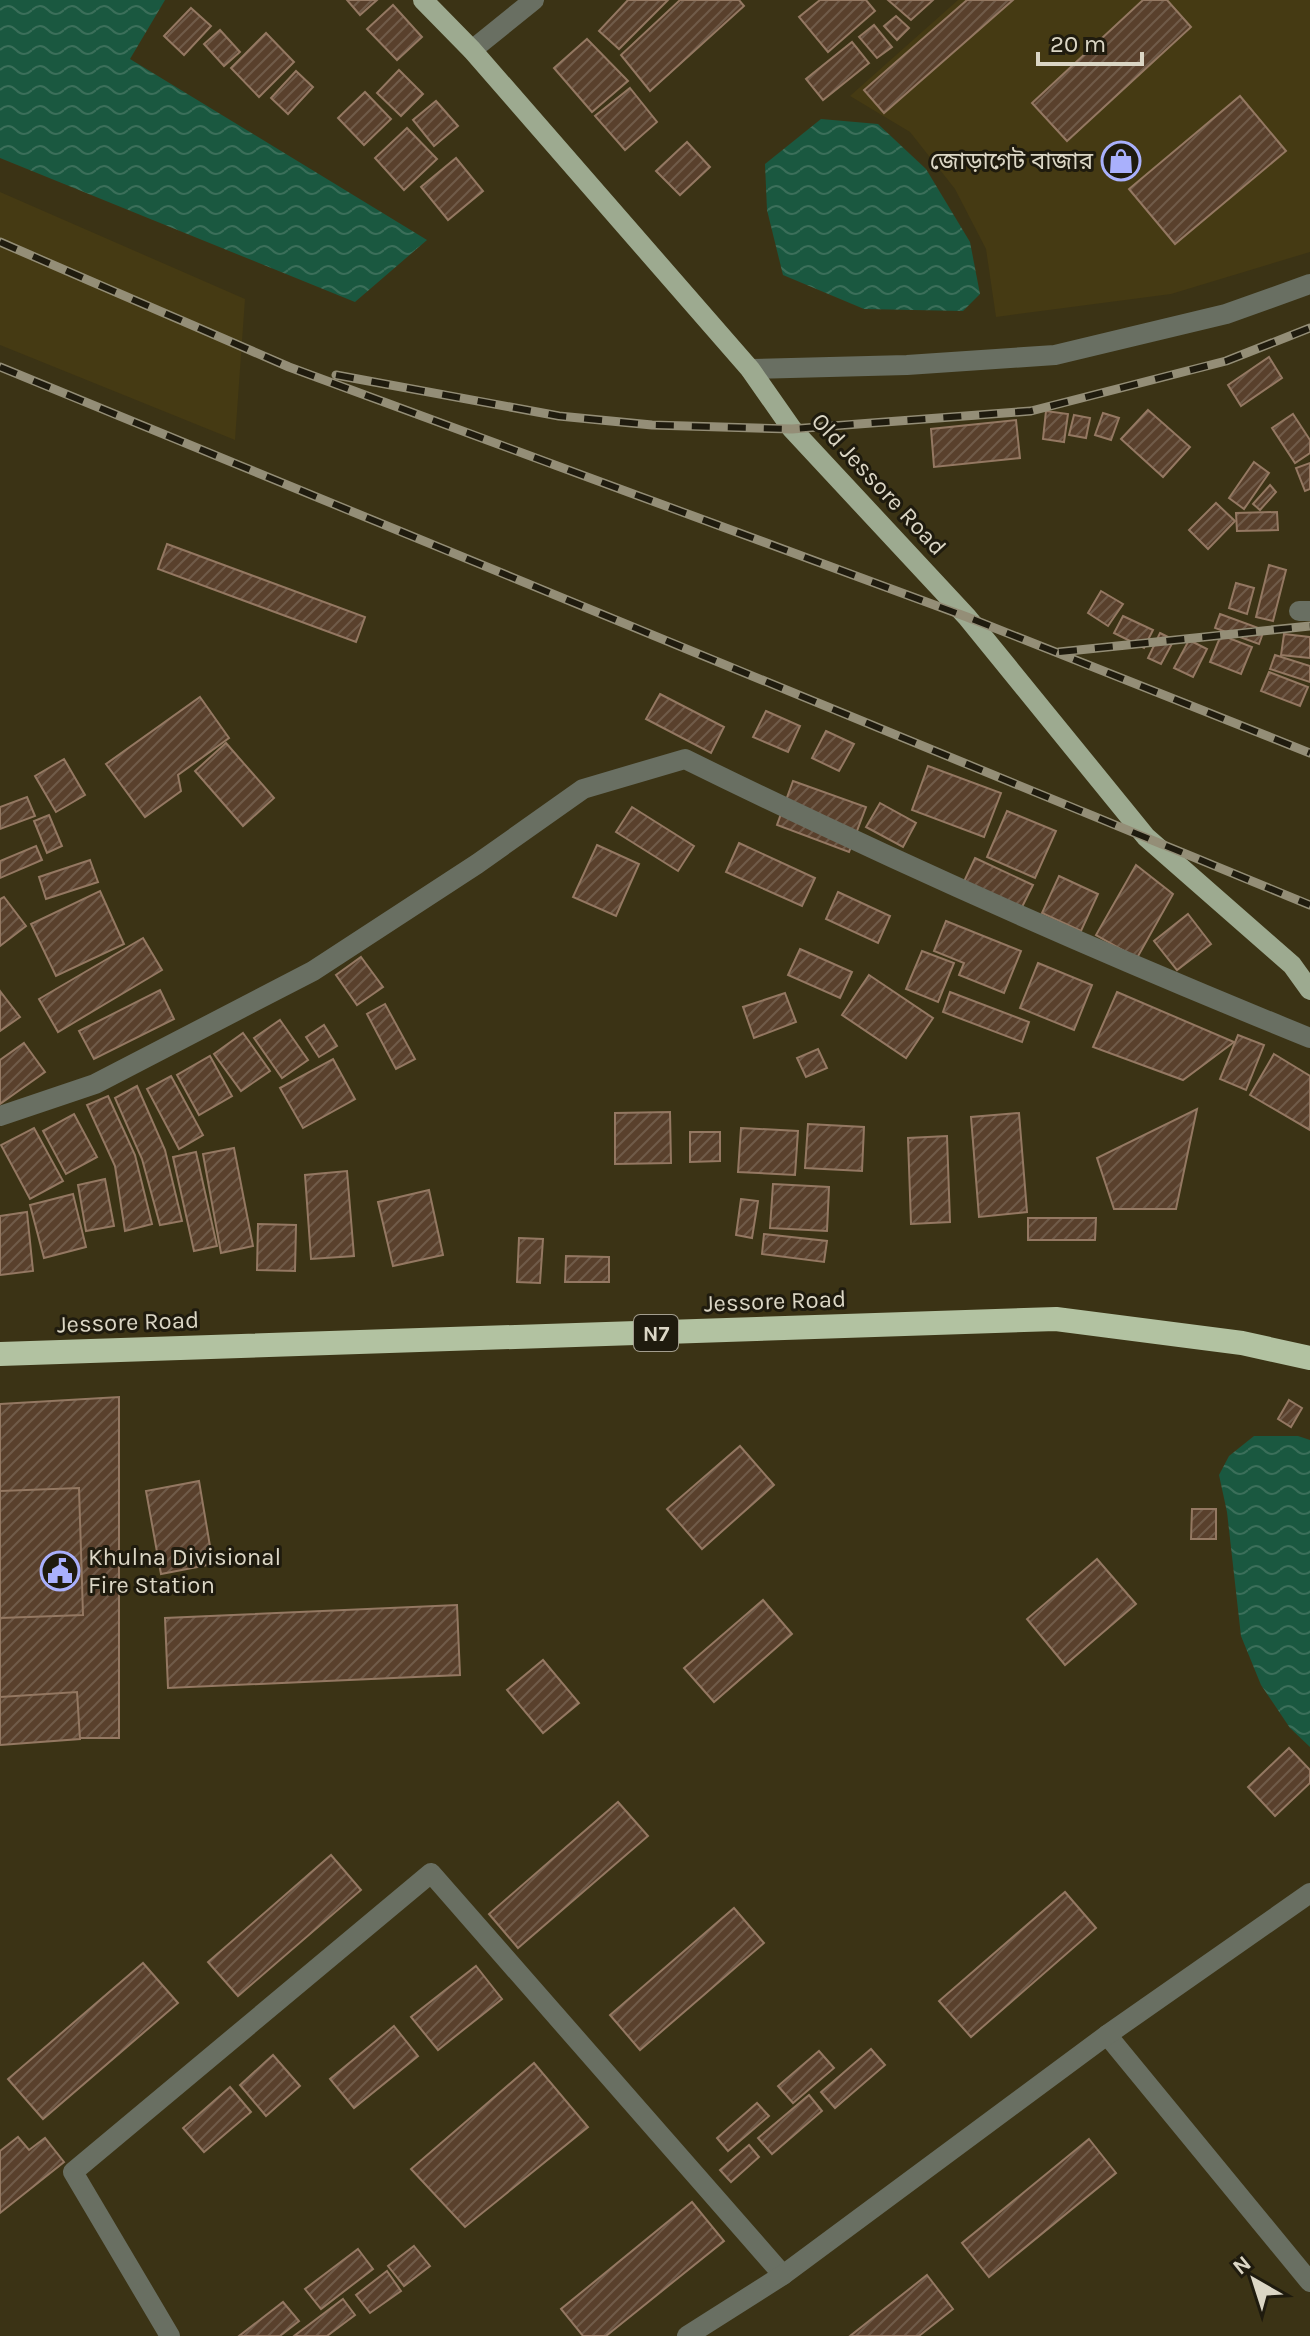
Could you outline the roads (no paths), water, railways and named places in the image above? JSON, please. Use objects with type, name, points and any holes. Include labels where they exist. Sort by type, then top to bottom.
[{"type":"highway","name":"Jessore Road","points":[[0,1354],[1056,1319],[1242,1343],[1310,1358]]},
{"type":"main road","name":"Old Jessore Road","points":[[423,0],[472,50],[750,369],[792,429],[967,617],[1146,837],[1292,965],[1310,990]]},
{"type":"street","points":[[472,50],[534,0]]},
{"type":"street","points":[[750,369],[907,365],[1055,355],[1226,314],[1310,284]]},
{"type":"street","points":[[0,1116],[95,1084],[313,971],[477,864],[583,789],[685,759],[864,847],[1159,977],[1310,1038]]},
{"type":"street","points":[[170,2336],[73,2172],[431,1873],[783,2275]]},
{"type":"street","points":[[687,2336],[783,2275],[1107,2035],[1310,1893]]},
{"type":"street","points":[[1107,2035],[1310,2282]]},
{"type":"water","points":[[0,0],[165,0],[130,59],[427,240],[355,302],[0,158]]},
{"type":"water","points":[[821,119],[878,124],[926,169],[970,242],[980,294],[963,311],[864,309],[783,275],[767,210],[765,164]]},
{"type":"water","points":[[1254,1436],[1298,1436],[1310,1440],[1310,1747],[1290,1728],[1261,1685],[1241,1636],[1227,1512],[1219,1475],[1229,1456]]},
{"type":"railway","points":[[0,242],[289,367],[967,617],[1310,753]]},
{"type":"railway","points":[[336,375],[559,416],[652,425],[792,429],[1031,411],[1226,361],[1310,328]]},
{"type":"railway","points":[[0,367],[1310,905]]},
{"type":"railway","points":[[1059,652],[1310,626]]},
{"type":"place","name":"জোড়াগেট বাজার","points":[[1121,161]]},
{"type":"place","name":"Khulna Divisional Fire Station","points":[[60,1571]]}]
